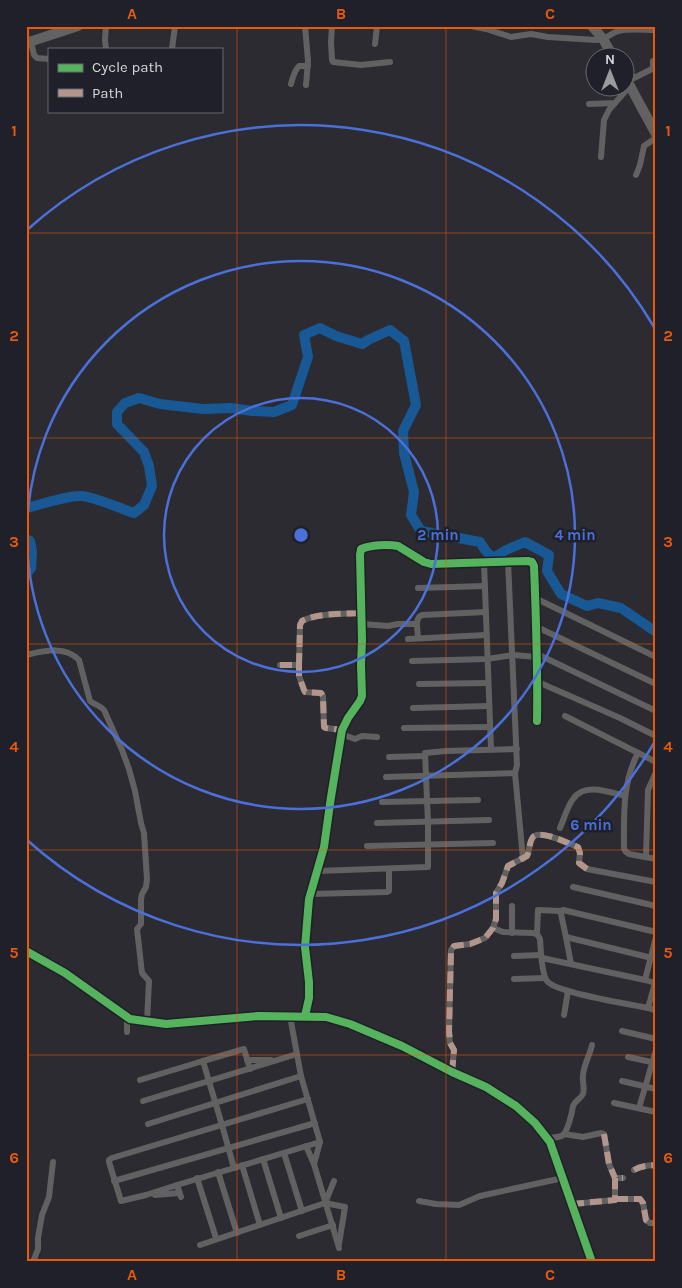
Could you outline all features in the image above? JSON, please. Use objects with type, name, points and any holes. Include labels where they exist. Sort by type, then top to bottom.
[{"type":"main road","points":[[28,42],[60,29],[78,26]]},
{"type":"main road","points":[[592,26],[608,48]]},
{"type":"main road","points":[[634,94],[656,136]]},
{"type":"street","points":[[106,26],[106,48]]},
{"type":"street","points":[[172,48],[175,26]]},
{"type":"street","points":[[305,26],[308,66],[306,85]]},
{"type":"street","points":[[332,26],[331,51],[333,62],[361,65],[390,62]]},
{"type":"street","points":[[375,44],[378,26]]},
{"type":"street","points":[[471,26],[511,37],[531,34],[596,40],[603,39],[618,31],[656,30]]},
{"type":"street","points":[[28,42],[36,58],[48,59]]},
{"type":"street","points":[[634,78],[652,69],[653,61]]},
{"type":"street","points":[[291,84],[296,68],[308,66]]},
{"type":"street","points":[[601,157],[604,120],[608,110],[618,98]]},
{"type":"street","points":[[589,104],[615,103]]},
{"type":"street","points":[[636,175],[644,146],[656,136]]},
{"type":"street","points":[[305,1016],[309,998],[305,947],[309,899],[324,847],[342,732],[348,718],[362,696],[360,665],[362,624],[360,551],[363,548],[393,545],[431,564],[530,561],[533,564],[537,627],[537,721]]},
{"type":"street","points":[[484,562],[491,749]]},
{"type":"street","points":[[508,562],[518,765],[515,772],[523,859]]},
{"type":"street","points":[[418,588],[485,586]]},
{"type":"street","points":[[535,598],[656,657]]},
{"type":"street","points":[[418,638],[417,618],[422,614],[486,612]]},
{"type":"street","points":[[361,613],[336,614],[302,621],[300,625],[299,676],[305,692],[321,693],[323,696],[324,727],[342,732],[355,739],[362,736],[377,737]]},
{"type":"street","points":[[362,624],[388,626],[418,624]]},
{"type":"street","points":[[537,627],[656,684]]},
{"type":"street","points":[[408,638],[486,635]]},
{"type":"street","points":[[26,655],[45,650],[57,650],[68,652],[79,660],[88,697],[90,701],[101,706],[104,710],[129,769],[135,790],[140,823],[144,833],[146,853],[147,879],[141,898],[141,921],[137,929],[142,972],[149,981],[147,1022]]},
{"type":"street","points":[[412,661],[537,655],[656,711]]},
{"type":"street","points":[[280,665],[298,665]]},
{"type":"street","points":[[538,682],[608,712],[656,736]]},
{"type":"street","points":[[419,684],[488,683]]},
{"type":"street","points":[[413,708],[489,706]]},
{"type":"street","points":[[565,716],[656,762]]},
{"type":"street","points":[[404,728],[490,727]]},
{"type":"street","points":[[317,871],[428,867],[425,753],[517,749]]},
{"type":"street","points":[[638,753],[628,776],[625,796],[624,849],[629,854],[656,859]]},
{"type":"street","points":[[389,757],[425,756]]},
{"type":"street","points":[[386,777],[515,772]]},
{"type":"street","points":[[646,858],[648,790],[656,772]]},
{"type":"street","points":[[560,828],[572,800],[579,793],[593,789],[625,796]]},
{"type":"street","points":[[382,802],[478,800]]},
{"type":"street","points":[[377,823],[489,820]]},
{"type":"street","points":[[452,1072],[454,1050],[450,1044],[449,1031],[451,950],[454,946],[470,944],[485,938],[493,928],[496,919],[496,897],[508,866],[527,856],[533,837],[536,835],[547,835],[578,847],[580,853],[579,863],[587,869],[656,882]]},
{"type":"street","points":[[367,846],[493,844]]},
{"type":"street","points":[[310,894],[387,892],[389,891],[389,869]]},
{"type":"street","points":[[573,887],[656,906]]},
{"type":"street","points":[[512,906],[512,933]]},
{"type":"street","points":[[656,932],[566,910],[538,910],[537,934],[540,939],[546,981],[568,991],[656,1010]]},
{"type":"street","points":[[561,911],[571,964]]},
{"type":"street","points":[[493,928],[504,932],[537,934]]},
{"type":"street","points":[[566,936],[654,958]]},
{"type":"street","points":[[645,980],[654,958],[656,938]]},
{"type":"street","points":[[26,951],[65,974],[127,1017],[136,1020],[166,1024],[258,1016],[326,1017],[350,1024],[402,1046],[486,1087],[516,1106],[548,1138],[592,1262]]},
{"type":"street","points":[[514,956],[541,956],[655,983],[648,1008]]},
{"type":"street","points":[[514,979],[546,978]]},
{"type":"street","points":[[564,1015],[568,991]]},
{"type":"street","points":[[290,1016],[301,1076],[320,1142],[314,1164]]},
{"type":"street","points":[[127,1017],[127,1032]]},
{"type":"street","points":[[622,1031],[656,1040]]},
{"type":"street","points":[[564,1134],[574,1104],[583,1095],[583,1072],[592,1045]]},
{"type":"street","points":[[140,1080],[244,1049],[250,1069]]},
{"type":"street","points":[[639,1108],[654,1063],[656,1050]]},
{"type":"street","points":[[143,1101],[297,1054]]},
{"type":"street","points":[[628,1057],[654,1063]]},
{"type":"street","points":[[247,1060],[279,1059]]},
{"type":"street","points":[[203,1061],[234,1168]]},
{"type":"street","points":[[148,1124],[301,1076]]},
{"type":"street","points":[[622,1081],[656,1089]]},
{"type":"street","points":[[308,1100],[112,1158],[109,1162],[114,1181],[121,1202],[320,1142]]},
{"type":"street","points":[[614,1103],[656,1112]]},
{"type":"street","points":[[114,1181],[315,1123]]},
{"type":"street","points":[[548,1138],[564,1134],[583,1137],[604,1134],[609,1164],[615,1178],[616,1199]]},
{"type":"street","points":[[200,1245],[216,1238],[325,1203],[345,1207],[339,1248],[333,1225],[325,1203],[314,1164],[306,1146]]},
{"type":"street","points":[[284,1153],[302,1211]]},
{"type":"street","points":[[263,1158],[281,1218]]},
{"type":"street","points":[[33,1262],[38,1249],[42,1215],[49,1197],[53,1162]]},
{"type":"street","points":[[242,1165],[260,1225]]},
{"type":"street","points":[[634,1170],[652,1165],[656,1166]]},
{"type":"street","points":[[218,1172],[237,1232]]},
{"type":"street","points":[[197,1178],[216,1238]]},
{"type":"street","points":[[419,1202],[459,1204],[480,1196],[563,1178]]},
{"type":"street","points":[[615,1178],[623,1178]]},
{"type":"street","points":[[325,1203],[334,1181]]},
{"type":"street","points":[[146,1195],[180,1195],[177,1185]]},
{"type":"street","points":[[572,1204],[613,1201],[616,1199],[640,1199],[643,1203],[645,1220],[656,1223]]},
{"type":"street","points":[[299,1236],[333,1225]]},
{"type":"waterway","points":[[26,508],[81,496],[100,500],[134,513],[144,505],[152,486],[149,466],[144,452],[117,424],[117,412],[125,403],[139,398],[160,404],[203,409],[231,408],[274,412],[292,405],[308,357],[304,335],[320,328],[336,336],[362,344],[390,330],[404,341],[416,405],[403,431],[404,453],[414,492],[411,515],[421,531],[480,542],[493,558],[525,542],[549,555],[547,571],[561,594],[587,606],[598,603],[621,608],[656,632]]},
{"type":"waterway","points":[[26,539],[30,541],[32,551],[31,568],[26,574]]},
{"type":"marked path","points":[[299,665],[300,625],[302,621],[323,615],[361,613]]},
{"type":"marked path","points":[[280,665],[299,665],[299,676],[305,692],[321,693],[323,696],[324,727],[342,730]]},
{"type":"marked path","points":[[452,1072],[454,1050],[450,1043],[449,1031],[451,950],[454,946],[470,944],[485,938],[493,928],[496,919],[496,893],[508,866],[527,856],[533,837],[537,835],[548,836],[578,847],[580,853],[579,863],[587,869]]},
{"type":"marked path","points":[[604,1134],[609,1164],[615,1178]]},
{"type":"marked path","points":[[634,1170],[645,1166],[656,1166]]},
{"type":"marked path","points":[[572,1204],[615,1200],[615,1178],[623,1178]]},
{"type":"marked path","points":[[616,1199],[640,1199],[643,1203],[646,1220],[650,1223],[656,1223]]},
{"type":"cycle path","points":[[305,1016],[309,998],[305,947],[309,899],[324,847],[342,730],[362,696],[361,549],[379,545],[398,546],[424,562],[431,564],[532,562],[534,566],[536,624],[537,721]]},
{"type":"cycle path","points":[[26,951],[65,973],[130,1019],[166,1024],[258,1016],[326,1017],[350,1024],[402,1046],[486,1087],[516,1106],[535,1123],[550,1142],[592,1262]]}]
